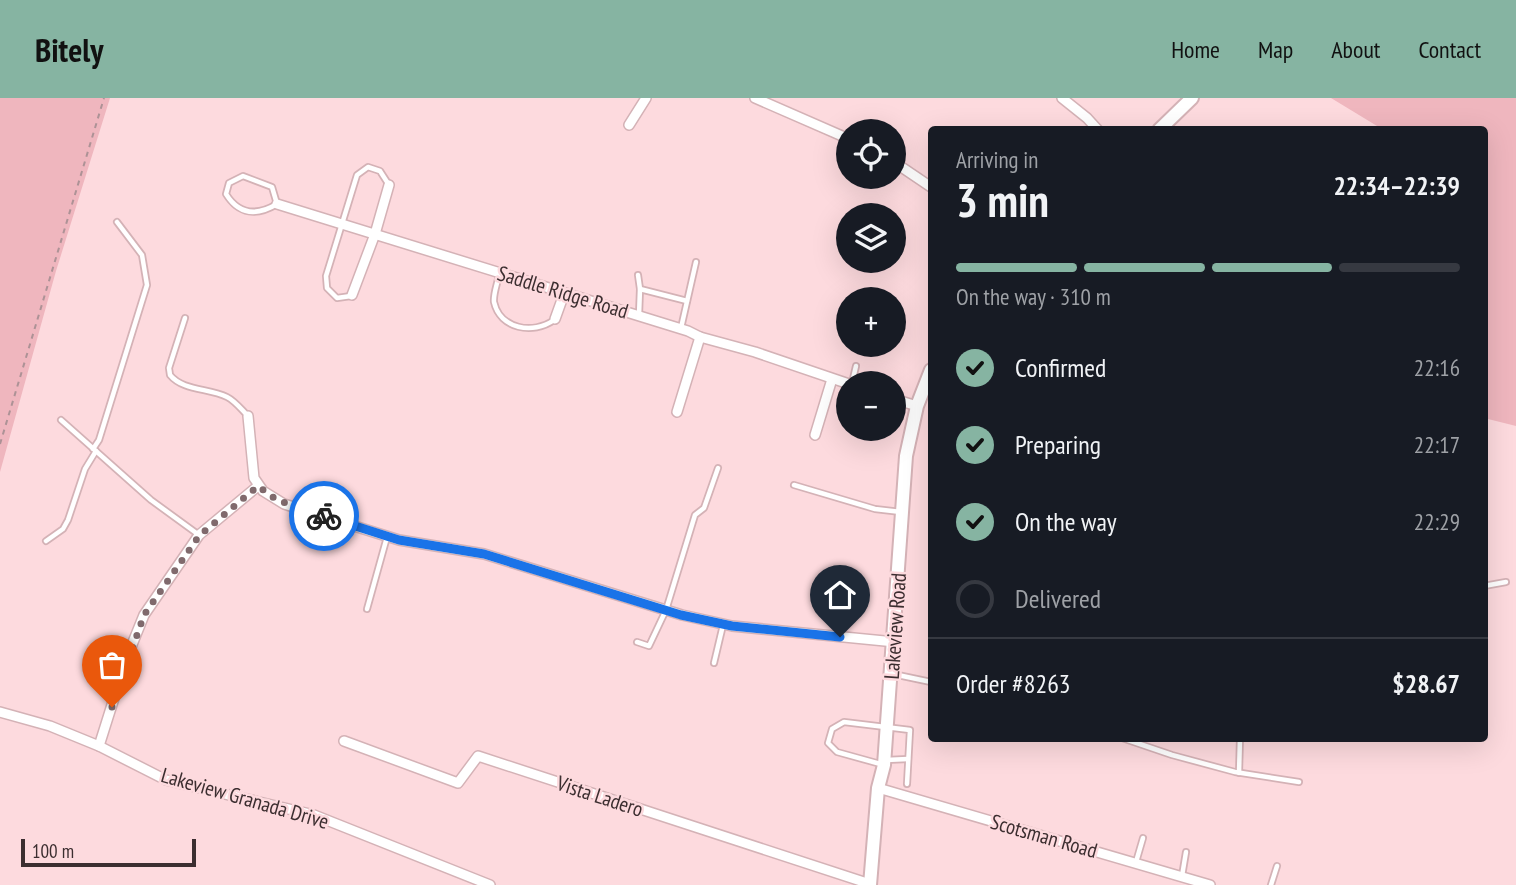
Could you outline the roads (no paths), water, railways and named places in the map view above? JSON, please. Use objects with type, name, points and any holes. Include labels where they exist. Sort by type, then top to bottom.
[{"type":"street","points":[[629,125],[646,98]]},
{"type":"street","points":[[755,98],[836,133]]},
{"type":"street","points":[[1062,98],[1094,126]]},
{"type":"street","points":[[1163,126],[1192,98]]},
{"type":"street","points":[[906,170],[928,185]]},
{"type":"street","points":[[352,295],[375,234],[389,185]]},
{"type":"street","name":"Saddle Ridge Road","points":[[277,204],[755,352],[836,380]]},
{"type":"street","points":[[555,318],[564,294]]},
{"type":"street","points":[[677,412],[700,337]]},
{"type":"street","name":"Lakeview Road","points":[[870,885],[878,788],[885,763],[906,456],[917,406],[928,378]]},
{"type":"street","points":[[815,435],[832,379]]},
{"type":"street","points":[[906,403],[917,406]]},
{"type":"street","points":[[248,416],[253,469],[258,486],[284,504],[387,536],[484,554],[666,610],[723,624],[895,642]]},
{"type":"street","points":[[99,746],[144,615],[199,536],[258,486]]},
{"type":"street","name":"Lakeview Granada Drive","points":[[0,712],[50,726],[99,746],[166,780],[314,815],[490,885]]},
{"type":"street","name":"Vista Ladero","points":[[344,741],[458,783],[478,756],[870,885]]},
{"type":"street","name":"Scotsman Road","points":[[878,788],[1210,885]]},
{"type":"lane","points":[[352,295],[337,298],[327,288],[326,276],[357,175],[368,167],[380,171],[389,185]]},
{"type":"lane","points":[[243,176],[272,187],[277,204],[263,212],[245,211],[232,204],[226,194],[229,183],[243,176]]},
{"type":"lane","points":[[46,541],[63,529],[68,520],[85,469],[99,440],[147,285],[142,255],[117,222]]},
{"type":"lane","points":[[681,329],[696,262]]},
{"type":"lane","points":[[499,273],[494,300],[500,314],[515,326],[532,330],[546,326],[555,318]]},
{"type":"lane","points":[[638,275],[639,316]]},
{"type":"lane","points":[[640,289],[687,301]]},
{"type":"lane","points":[[185,318],[169,368],[170,374],[181,384],[225,396],[234,401],[248,416]]},
{"type":"lane","points":[[855,371],[856,366]]},
{"type":"lane","points":[[61,420],[151,500],[199,536]]},
{"type":"lane","points":[[638,642],[649,646],[666,610],[695,515],[704,508],[718,468]]},
{"type":"lane","points":[[794,485],[860,505],[902,512]]},
{"type":"lane","points":[[367,609],[387,536]]},
{"type":"lane","points":[[1488,585],[1506,582]]},
{"type":"lane","points":[[714,663],[723,624]]},
{"type":"lane","points":[[892,673],[928,681]]},
{"type":"lane","points":[[907,784],[910,730],[844,722],[832,729],[828,743],[837,752],[885,763],[908,759]]},
{"type":"lane","points":[[1134,742],[1239,773],[1299,782]]},
{"type":"lane","points":[[1239,773],[1240,742]]},
{"type":"lane","points":[[1136,863],[1143,838]]},
{"type":"lane","points":[[1182,877],[1186,852]]},
{"type":"lane","points":[[1271,885],[1277,866]]}]
